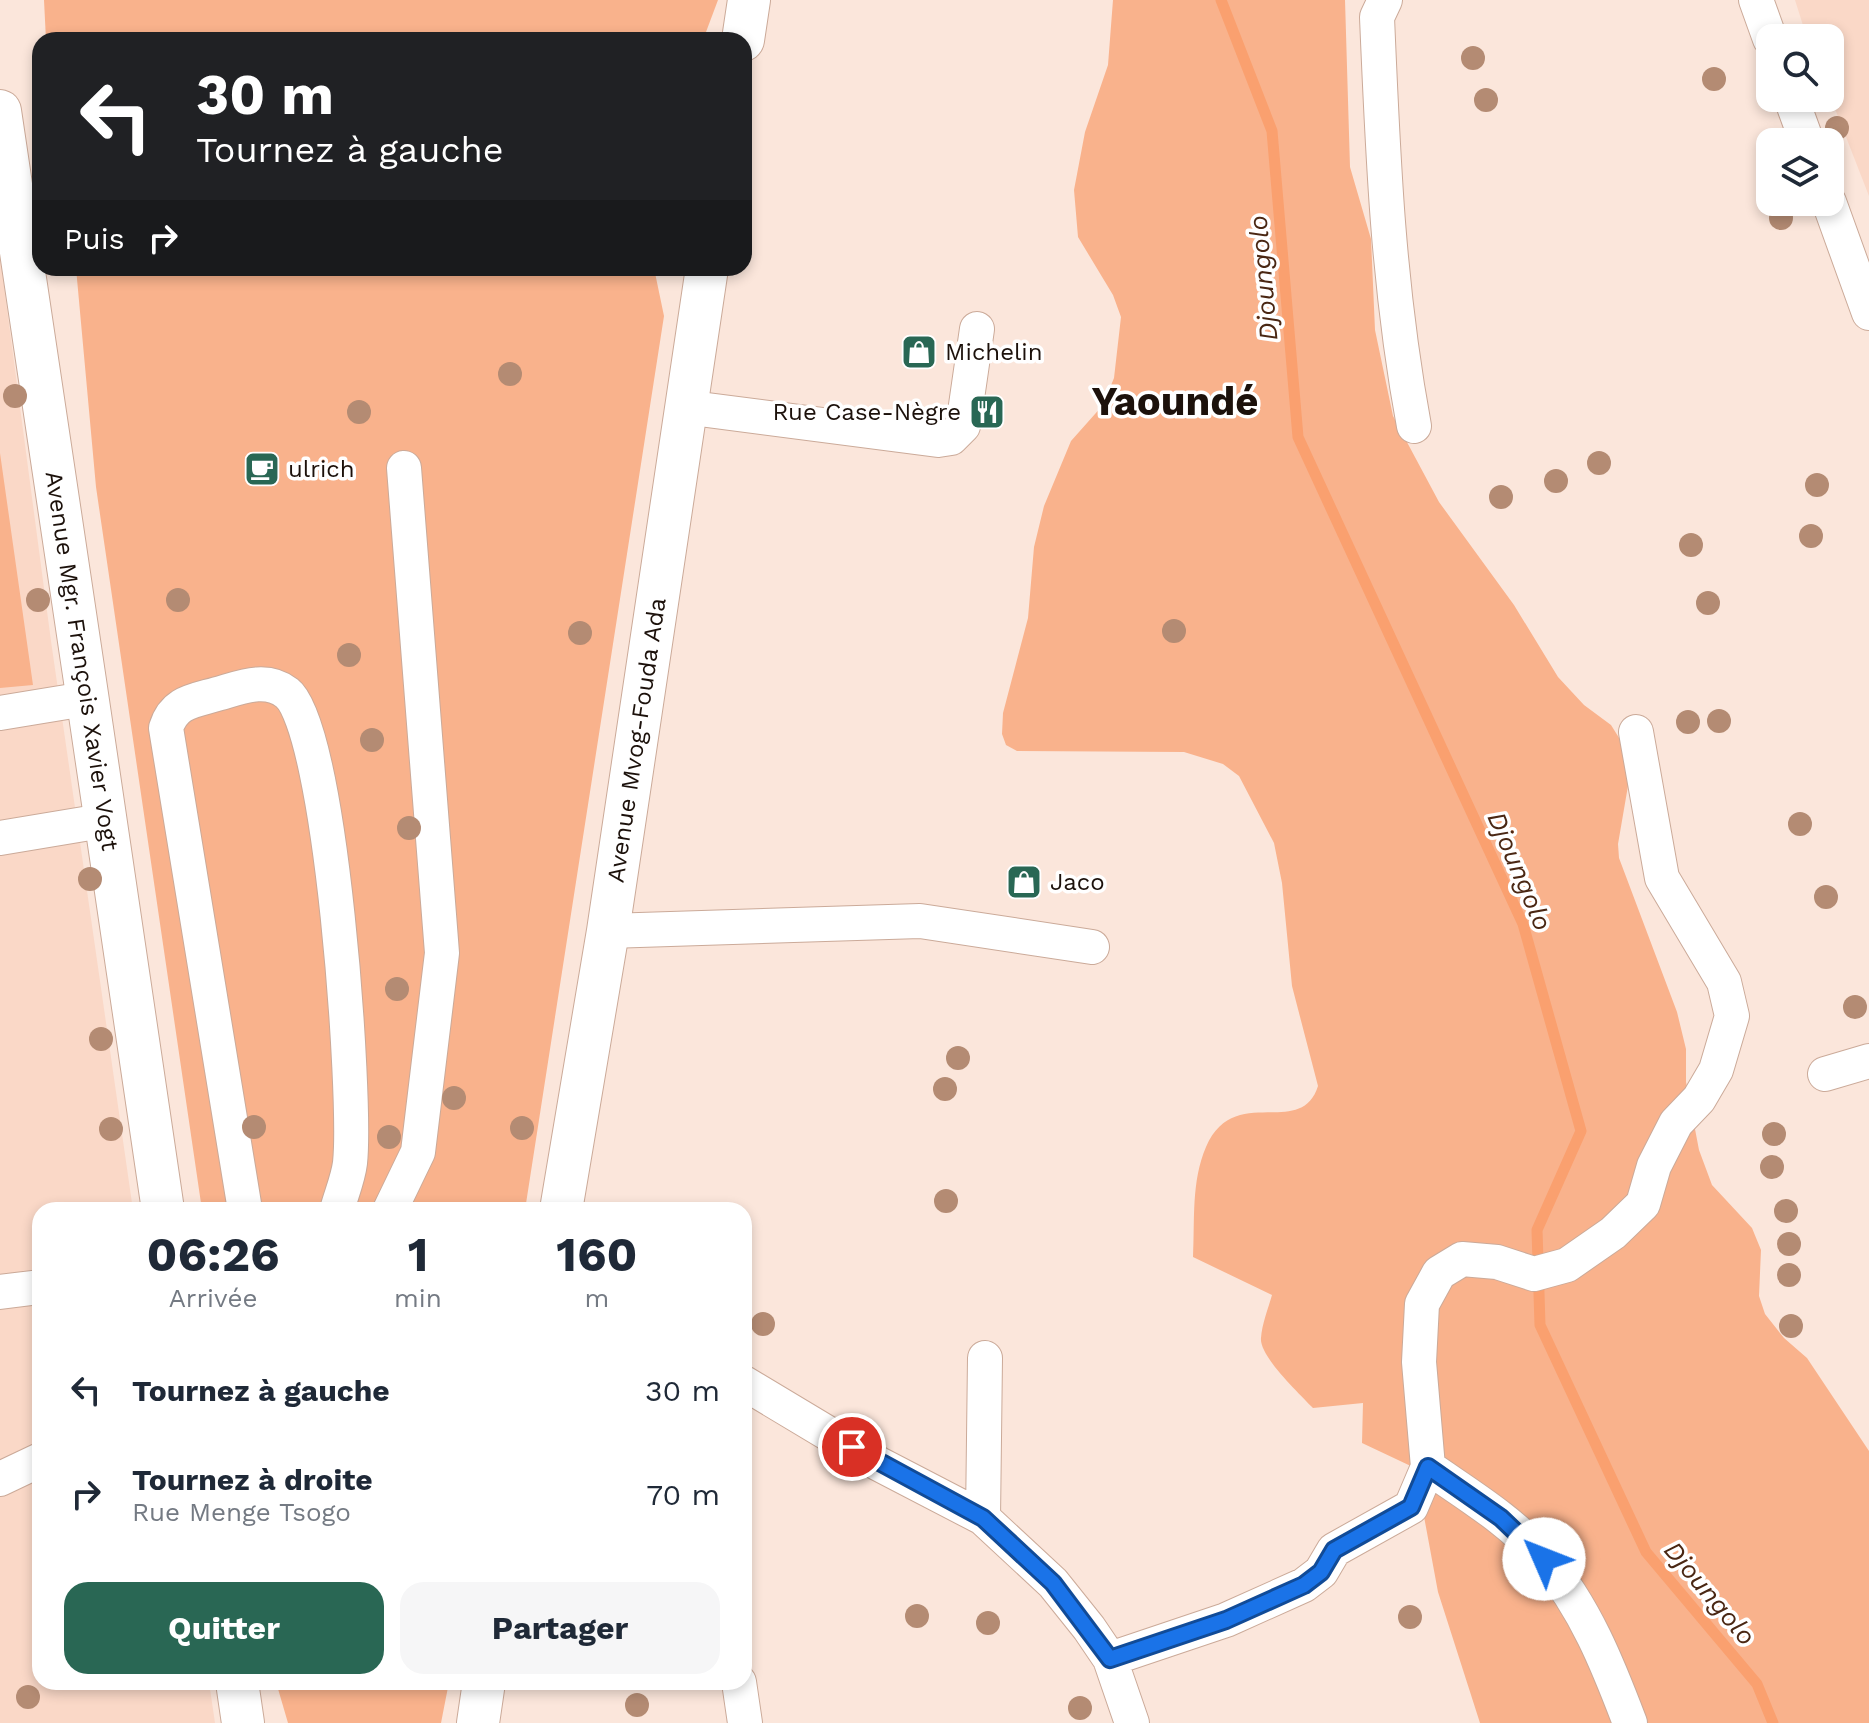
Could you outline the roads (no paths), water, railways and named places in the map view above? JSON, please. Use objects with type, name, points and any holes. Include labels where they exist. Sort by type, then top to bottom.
[{"type":"main road","points":[[744,32],[749,0]]},
{"type":"main road","name":"Avenue Mgr. François Xavier Vogt","points":[[0,111],[85,699],[108,820],[162,1202]]},
{"type":"main road","name":"Avenue Mvog-Fouda Ada","points":[[562,1202],[608,931],[706,276]]},
{"type":"main road","points":[[478,1723],[483,1690]]},
{"type":"street","points":[[1385,0],[1377,17],[1384,198],[1396,328],[1414,426]]},
{"type":"street","points":[[1756,0],[1765,24]]},
{"type":"street","points":[[1834,216],[1869,313]]},
{"type":"street","points":[[684,407],[938,440],[951,438],[963,426],[977,329]]},
{"type":"street","points":[[394,1202],[418,1152],[442,953],[404,468]]},
{"type":"street","points":[[244,1202],[166,728],[171,712],[183,703],[259,683],[286,692],[300,711],[330,839],[348,1029],[350,1164],[339,1202]]},
{"type":"street","points":[[0,713],[85,699]]},
{"type":"street","points":[[1110,1659],[1226,1620],[1304,1585],[1321,1572],[1334,1550],[1411,1507],[1428,1467],[1419,1362],[1422,1304],[1439,1273],[1462,1259],[1497,1262],[1534,1274],[1567,1265],[1613,1233],[1643,1204],[1654,1166],[1676,1123],[1699,1099],[1716,1070],[1732,1016],[1724,982],[1662,878],[1636,732]]},
{"type":"street","points":[[0,838],[108,820]]},
{"type":"street","points":[[608,931],[920,921],[1092,947]]},
{"type":"street","points":[[1825,1074],[1869,1061]]},
{"type":"street","points":[[0,1292],[32,1288]]},
{"type":"street","points":[[983,1518],[985,1358]]},
{"type":"street","points":[[752,1388],[879,1464],[983,1518],[1053,1583],[1110,1659],[1132,1723]]},
{"type":"street","points":[[0,1479],[32,1464]]},
{"type":"street","points":[[1428,1467],[1501,1518],[1544,1559],[1600,1643],[1630,1723]]},
{"type":"street","points":[[740,1690],[745,1723]]},
{"type":"waterway","name":"Djoungolo","points":[[1221,0],[1272,131],[1298,437],[1523,924],[1581,1131],[1537,1230],[1540,1325],[1646,1552],[1757,1684],[1773,1723]]},
{"type":"place","name":"Michelin","points":[[919,352]]},
{"type":"place","name":"Rue Case-Nègre","points":[[987,412]]},
{"type":"place","name":"ulrich","points":[[262,469]]},
{"type":"place","name":"Jaco","points":[[1024,882]]},
{"type":"district","name":"Yaoundé","points":[[1175,401]]}]
